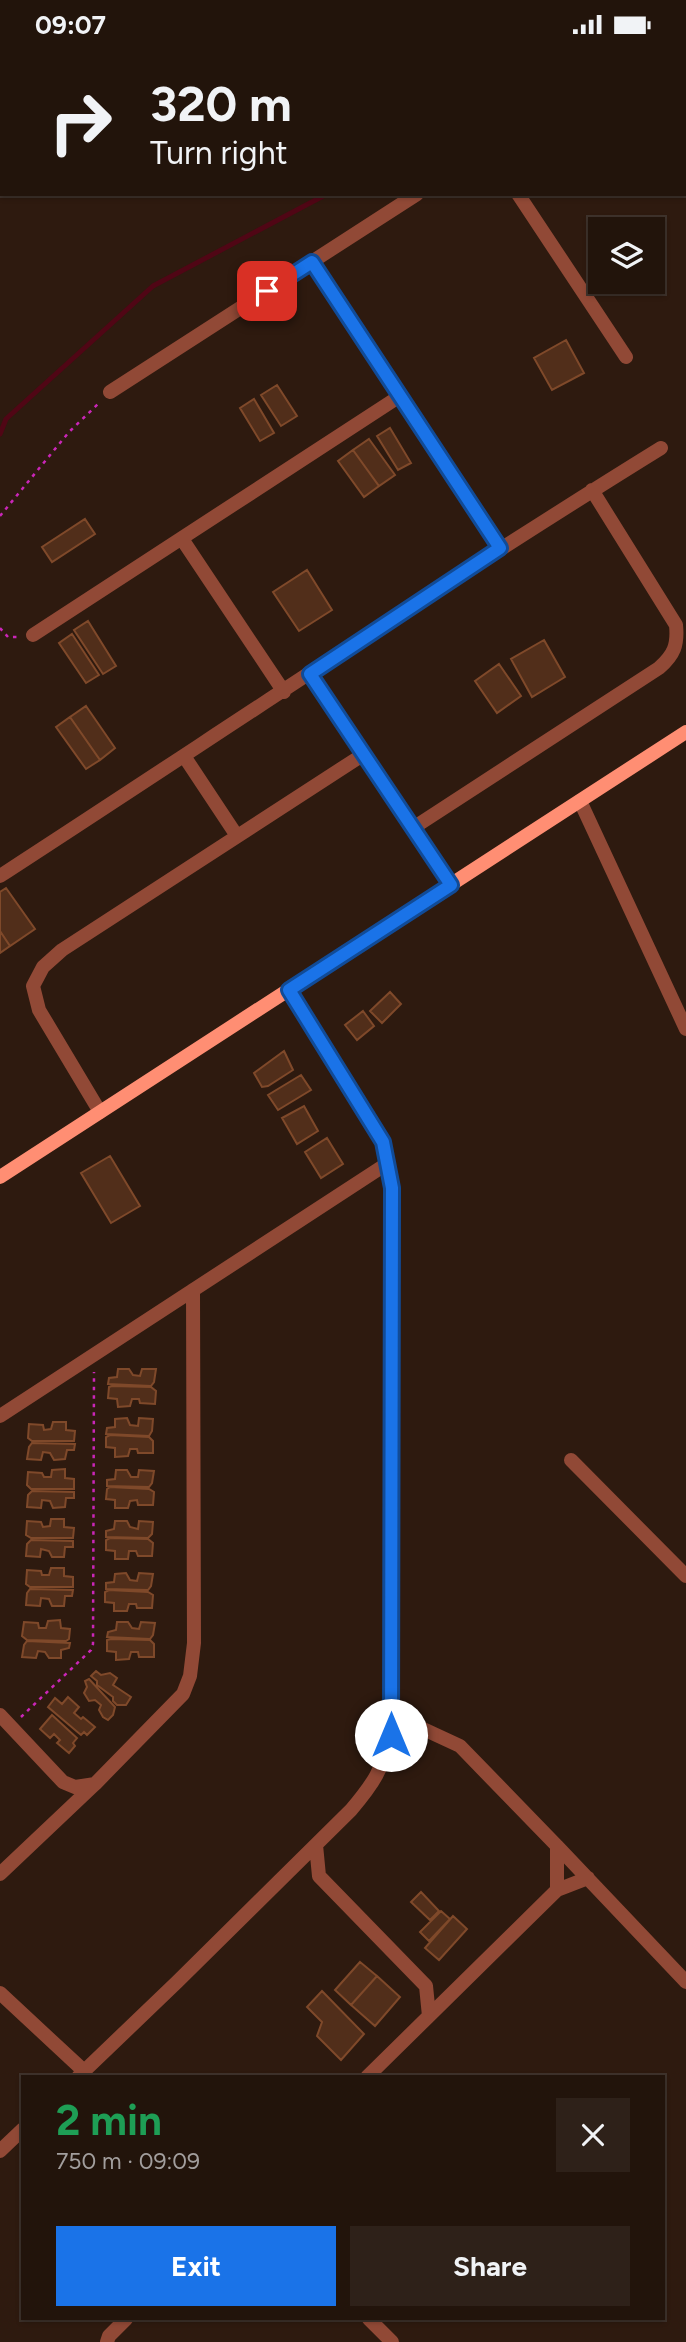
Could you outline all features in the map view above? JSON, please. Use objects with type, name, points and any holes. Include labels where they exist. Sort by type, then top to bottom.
[{"type":"street","points":[[110,393],[414,196]]},
{"type":"street","points":[[519,196],[626,357]]},
{"type":"street","points":[[312,262],[500,548]]},
{"type":"street","points":[[33,635],[400,396]]},
{"type":"street","points":[[0,876],[500,548],[661,448]]},
{"type":"street","points":[[413,828],[672,657],[678,642],[676,625],[593,490]]},
{"type":"street","points":[[182,538],[284,692]]},
{"type":"street","points":[[310,674],[451,885]]},
{"type":"street","points":[[0,1177],[686,732]]},
{"type":"street","points":[[100,1112],[39,1010],[33,986],[43,967],[62,950],[364,754]]},
{"type":"street","points":[[184,756],[237,836]]},
{"type":"street","points":[[580,801],[686,1029]]},
{"type":"street","points":[[0,1993],[81,2074],[351,1810],[374,1783],[385,1762],[391,1735],[392,1188],[383,1142],[289,990]]},
{"type":"street","points":[[0,1416],[388,1163]]},
{"type":"street","points":[[0,1874],[95,1784],[183,1694],[190,1676],[194,1643],[193,1290]]},
{"type":"street","points":[[571,1460],[686,1576]]},
{"type":"street","points":[[391,1714],[460,1746],[686,1982]]},
{"type":"street","points":[[0,1715],[63,1782],[75,1787],[95,1784]]},
{"type":"street","points":[[316,1845],[319,1876],[426,1986],[451,1994]]},
{"type":"street","points":[[557,1890],[558,1846]]},
{"type":"street","points":[[370,2075],[557,1890],[588,1878]]},
{"type":"street","points":[[426,1986],[429,2015]]},
{"type":"street","points":[[0,2151],[21,2131]]},
{"type":"street","points":[[107,2342],[109,2336],[125,2320]]},
{"type":"street","points":[[370,2320],[386,2340]]},
{"type":"path","points":[[0,516],[69,432],[110,393]]},
{"type":"path","points":[[0,628],[8,637],[33,635]]},
{"type":"path","points":[[11,1727],[91,1650],[93,1644],[94,1355]]},
{"type":"building","points":[[566,340],[584,373],[552,390],[534,358]]},
{"type":"building","points":[[277,385],[297,416],[281,426],[261,395]]},
{"type":"building","points":[[254,399],[274,433],[260,441],[240,408]]},
{"type":"building","points":[[390,428],[411,463],[398,470],[377,436]]},
{"type":"building","points":[[369,439],[395,475],[379,486],[353,450]]},
{"type":"building","points":[[353,450],[379,486],[364,497],[338,461]]},
{"type":"building","points":[[85,519],[95,534],[52,562],[42,547]]},
{"type":"building","points":[[307,570],[332,610],[299,631],[273,592]]},
{"type":"building","points":[[88,621],[116,666],[103,674],[74,630]]},
{"type":"building","points":[[72,634],[99,675],[86,683],[59,643]]},
{"type":"building","points":[[544,640],[565,677],[532,697],[511,659]]},
{"type":"building","points":[[499,664],[521,696],[497,713],[475,681]]},
{"type":"building","points":[[86,706],[115,748],[100,760],[70,717]]},
{"type":"building","points":[[70,717],[100,760],[86,769],[56,727]]},
{"type":"building","points":[[6,888],[35,929],[10,946],[0,931],[0,892]]},
{"type":"building","points":[[0,931],[10,946],[0,953]]},
{"type":"building","points":[[390,992],[401,1004],[382,1023],[370,1011]]},
{"type":"building","points":[[363,1011],[374,1026],[357,1040],[345,1025]]},
{"type":"building","points":[[284,1051],[293,1070],[262,1087],[254,1073]]},
{"type":"building","points":[[301,1075],[311,1090],[278,1110],[268,1095]]},
{"type":"building","points":[[304,1106],[318,1131],[297,1144],[282,1118]]},
{"type":"building","points":[[327,1138],[343,1164],[321,1178],[305,1152]]},
{"type":"building","points":[[110,1156],[140,1206],[111,1223],[81,1173]]},
{"type":"building","points":[[118,1369],[129,1369],[133,1375],[140,1376],[142,1369],[156,1369],[154,1382],[151,1386],[108,1384],[109,1378],[117,1377]]},
{"type":"building","points":[[109,1387],[151,1387],[156,1391],[155,1404],[140,1403],[139,1399],[132,1399],[130,1406],[118,1407],[117,1399],[108,1398]]},
{"type":"building","points":[[127,1418],[130,1425],[138,1426],[139,1418],[153,1419],[149,1436],[106,1434],[107,1428],[115,1427],[115,1419]]},
{"type":"building","points":[[53,1422],[66,1422],[66,1430],[75,1431],[74,1441],[32,1441],[28,1438],[29,1424],[43,1425],[44,1430],[51,1429]]},
{"type":"building","points":[[106,1437],[149,1437],[153,1441],[153,1453],[138,1453],[137,1449],[130,1449],[128,1456],[115,1457],[115,1448],[106,1447]]},
{"type":"building","points":[[32,1443],[75,1444],[74,1450],[67,1450],[65,1459],[54,1460],[50,1453],[43,1452],[41,1460],[27,1459]]},
{"type":"building","points":[[65,1469],[65,1478],[74,1479],[74,1489],[31,1489],[27,1485],[28,1472],[51,1477],[52,1470]]},
{"type":"building","points":[[116,1470],[127,1470],[131,1477],[138,1477],[139,1470],[154,1471],[152,1483],[149,1487],[107,1486],[107,1480],[115,1479]]},
{"type":"building","points":[[107,1489],[149,1489],[154,1492],[153,1505],[138,1505],[137,1500],[130,1501],[128,1508],[115,1508],[115,1500],[106,1499]]},
{"type":"building","points":[[32,1491],[74,1492],[74,1498],[66,1498],[65,1507],[53,1508],[50,1501],[42,1500],[41,1508],[27,1507],[28,1495]]},
{"type":"building","points":[[51,1519],[64,1519],[64,1527],[74,1528],[73,1538],[31,1538],[26,1535],[27,1521],[41,1522],[43,1527],[50,1526]]},
{"type":"building","points":[[115,1521],[127,1521],[130,1527],[138,1529],[139,1521],[153,1522],[152,1534],[148,1538],[106,1537],[106,1531],[114,1529]]},
{"type":"building","points":[[148,1539],[153,1543],[152,1556],[138,1556],[136,1551],[129,1551],[128,1559],[115,1559],[115,1551],[106,1550],[106,1540]]},
{"type":"building","points":[[31,1540],[73,1541],[73,1547],[65,1547],[64,1557],[52,1557],[49,1551],[41,1549],[40,1557],[26,1556],[27,1544]]},
{"type":"building","points":[[51,1568],[64,1568],[64,1576],[73,1577],[73,1587],[30,1587],[26,1584],[27,1570],[41,1571],[42,1575],[49,1575]]},
{"type":"building","points":[[126,1573],[130,1580],[137,1581],[139,1573],[153,1574],[151,1586],[148,1590],[106,1589],[106,1583],[114,1582],[115,1574]]},
{"type":"building","points":[[30,1589],[73,1590],[72,1596],[65,1596],[64,1606],[52,1606],[49,1599],[41,1598],[40,1606],[26,1605]]},
{"type":"building","points":[[105,1592],[148,1592],[153,1595],[152,1608],[137,1608],[136,1604],[129,1604],[127,1611],[114,1611],[114,1603],[105,1602]]},
{"type":"building","points":[[60,1620],[61,1628],[70,1629],[69,1639],[66,1641],[27,1640],[22,1636],[24,1622],[38,1623],[39,1628],[46,1628],[48,1621]]},
{"type":"building","points":[[117,1622],[128,1622],[132,1628],[139,1629],[141,1622],[155,1623],[153,1635],[150,1639],[107,1637],[108,1632],[116,1630]]},
{"type":"building","points":[[107,1640],[150,1640],[154,1644],[154,1657],[139,1657],[138,1652],[131,1652],[129,1659],[116,1660],[116,1652],[107,1651]]},
{"type":"building","points":[[27,1641],[70,1643],[69,1648],[61,1650],[61,1658],[49,1658],[45,1652],[38,1651],[36,1658],[22,1657]]},
{"type":"building","points":[[96,1671],[101,1675],[110,1673],[117,1678],[113,1685],[131,1697],[126,1705],[117,1705],[113,1697],[97,1685],[97,1681],[91,1676]]},
{"type":"building","points":[[89,1679],[115,1707],[108,1720],[99,1710],[101,1705],[95,1700],[89,1701],[84,1693],[87,1687],[85,1681]]},
{"type":"building","points":[[68,1697],[79,1707],[74,1713],[95,1727],[87,1735],[84,1732],[81,1735],[48,1707],[55,1698],[62,1704]]},
{"type":"building","points":[[52,1715],[77,1738],[69,1753],[57,1743],[60,1740],[54,1734],[50,1738],[40,1729]]},
{"type":"building","points":[[421,1892],[439,1911],[430,1920],[411,1902]]},
{"type":"building","points":[[441,1911],[450,1919],[429,1941],[420,1932]]},
{"type":"building","points":[[453,1916],[467,1929],[439,1960],[425,1948]]},
{"type":"building","points":[[360,1962],[377,1976],[351,2005],[335,1990]]},
{"type":"building","points":[[377,1976],[400,1997],[375,2026],[351,2005]]},
{"type":"building","points":[[322,1991],[364,2034],[341,2060],[317,2036],[322,2022],[307,2007]]},
{"type":"waterway","points":[[0,434],[6,419],[153,286],[323,196]]},
{"type":"route","points":[[267,291],[312,262],[500,548],[310,674],[451,885],[289,990],[383,1142],[392,1188],[391,1735]]}]
